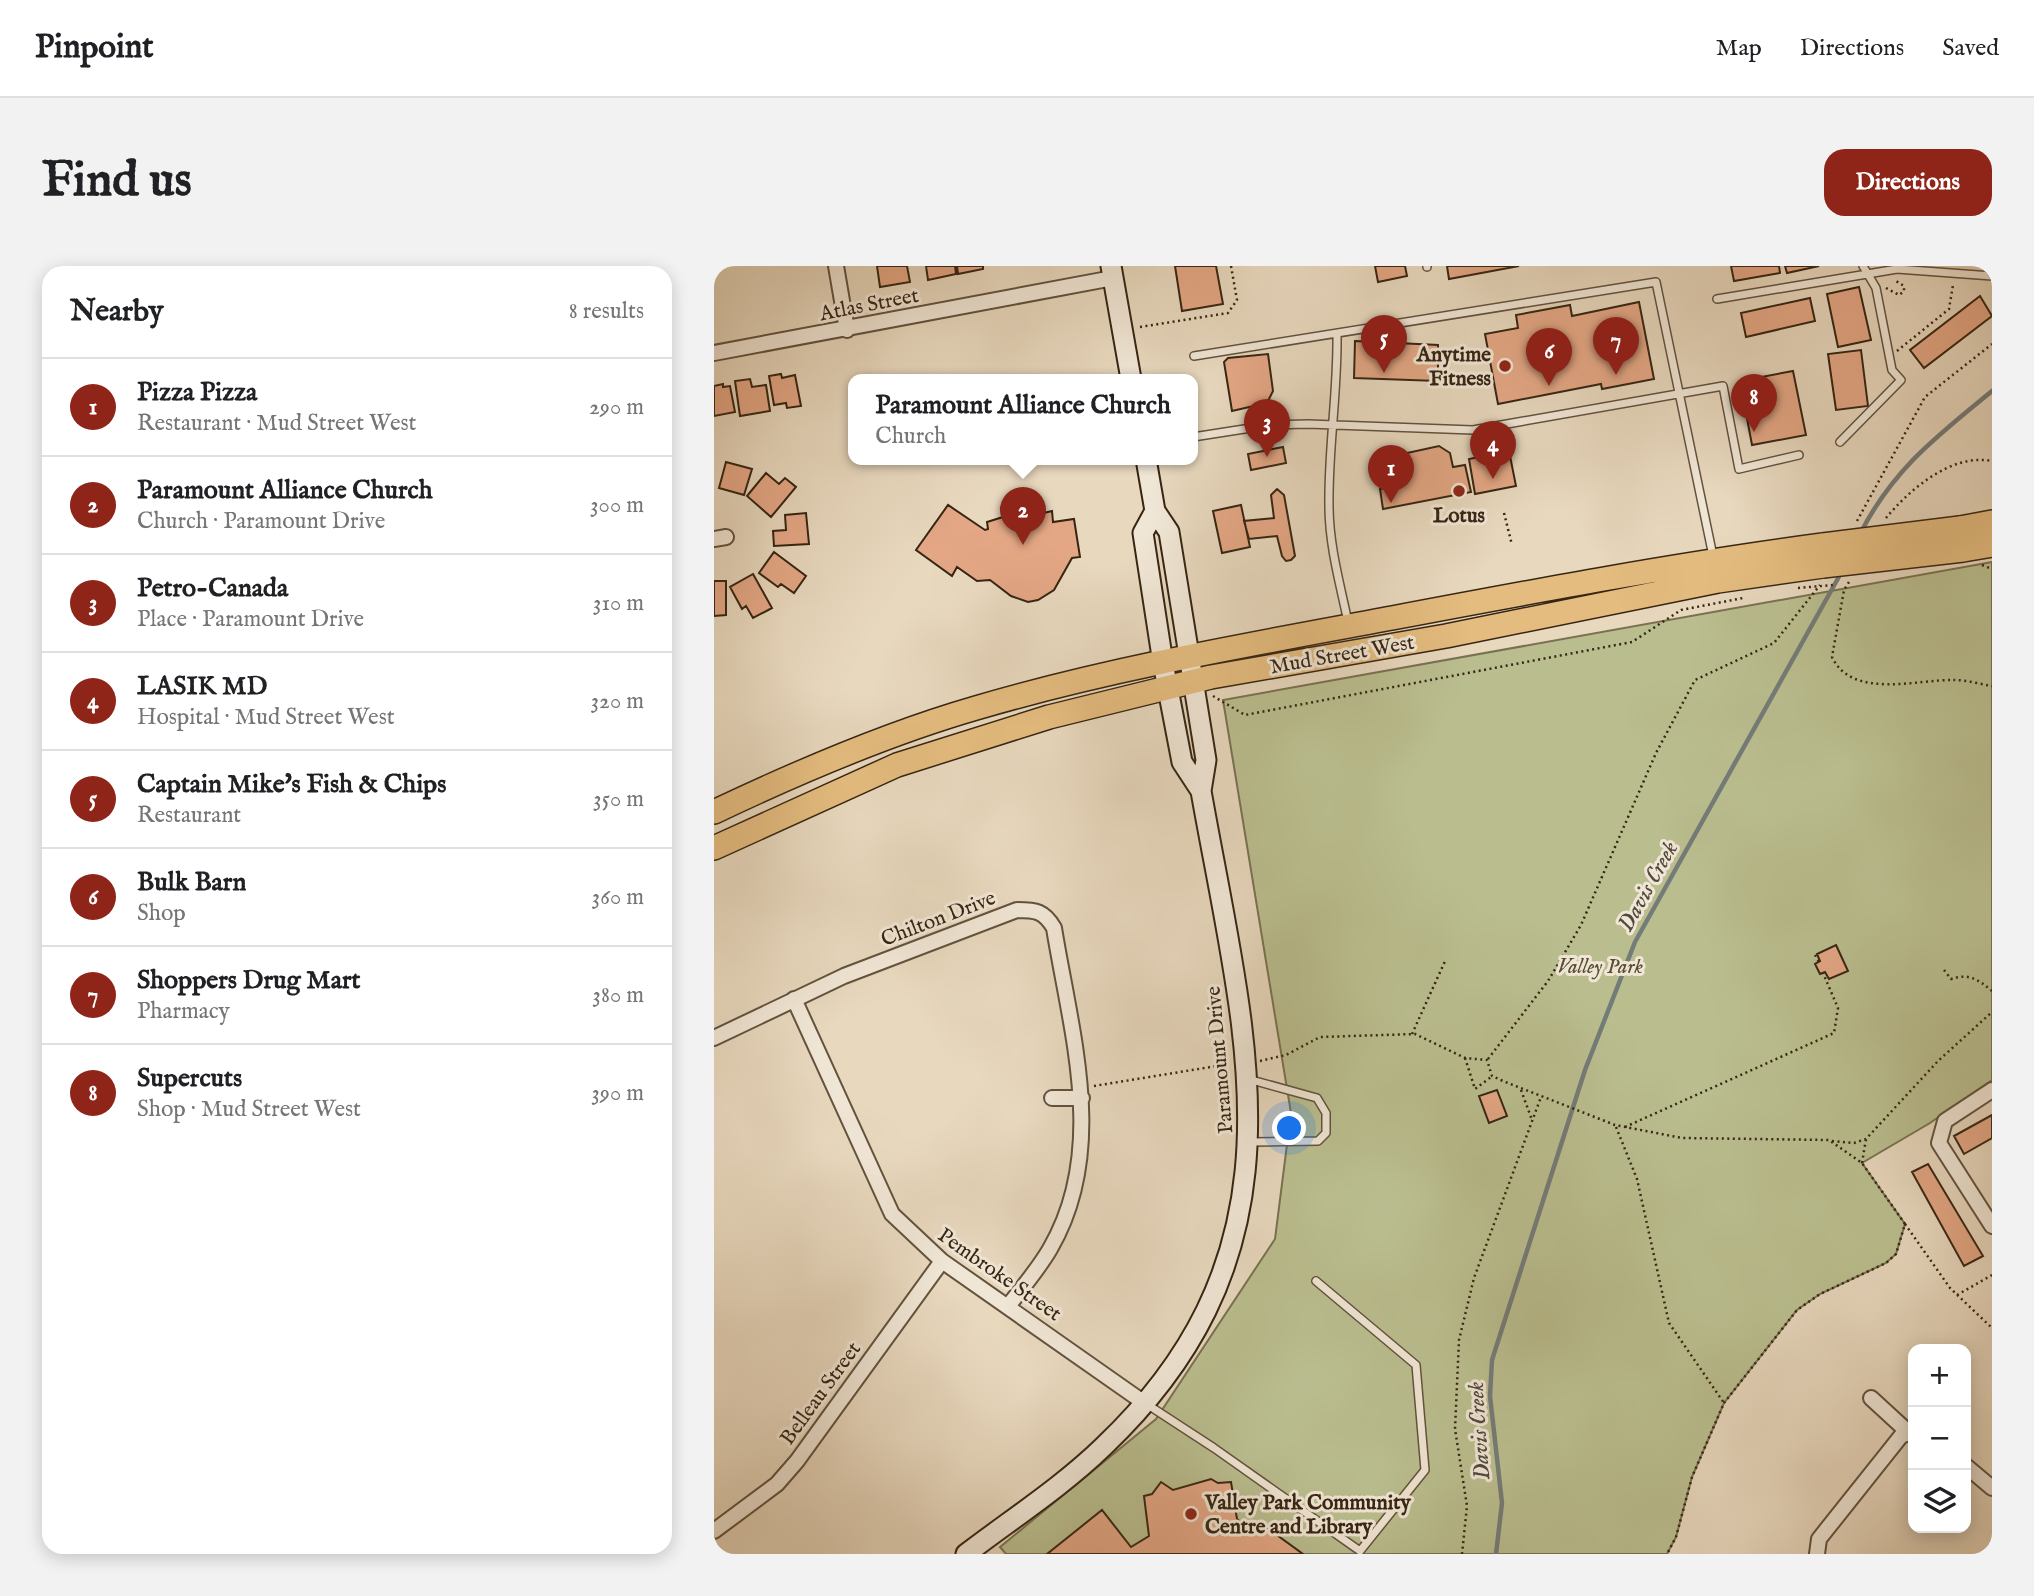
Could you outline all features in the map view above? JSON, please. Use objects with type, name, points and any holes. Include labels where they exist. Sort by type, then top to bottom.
[{"type":"main road","points":[[1112,272],[1131,374]]},
{"type":"main road","name":"Paramount Drive","points":[[966,1554],[988,1547],[1102,1449],[1164,1379],[1201,1322],[1234,1245],[1249,1142],[1242,1019],[1201,791],[1206,760],[1169,532],[1155,511],[1147,465]]},
{"type":"main road","name":"Paramount Drive","points":[[1155,511],[1143,533],[1163,663],[1182,762],[1201,791]]},
{"type":"main road","name":"Mud Street West","points":[[714,848],[897,765],[1049,717],[1193,682],[1446,636],[1718,581],[1962,539],[1992,522]]},
{"type":"main road","name":"Mud Street West","points":[[1962,539],[1992,545]]},
{"type":"main road","name":"Mud Street West","points":[[714,812],[848,753],[974,708],[1089,678],[1349,626],[1713,559],[1824,562]]},
{"type":"street","points":[[836,266],[847,330]]},
{"type":"street","name":"Atlas Street","points":[[714,353],[847,330],[1112,272]]},
{"type":"street","name":"Chilton Drive","points":[[714,1038],[844,976],[1017,910],[1035,910],[1046,915],[1054,928],[1081,1094],[1082,1155],[1073,1196],[1051,1248],[1009,1305]]},
{"type":"street","name":"Pembroke Street","points":[[794,999],[892,1214],[942,1261],[1009,1305],[1143,1402]]},
{"type":"street","points":[[1992,1090],[1945,1121],[1939,1143],[1992,1226]]},
{"type":"street","points":[[1052,1098],[1081,1094]]},
{"type":"street","name":"Belleau Street","points":[[714,1531],[777,1484],[797,1461],[942,1261]]},
{"type":"street","points":[[1871,1398],[1908,1429]]},
{"type":"street","points":[[1816,1554],[1819,1539],[1901,1436],[1908,1433]]},
{"type":"street","points":[[1971,1470],[1992,1488]]},
{"type":"lane","points":[[1840,442],[1901,380],[1892,370],[1876,288],[1865,270]]},
{"type":"lane","points":[[1717,299],[1865,270],[1992,276]]},
{"type":"lane","points":[[1194,356],[1656,282],[1713,559]]},
{"type":"lane","points":[[1337,334],[1330,529],[1349,626]]},
{"type":"lane","points":[[1198,436],[1270,425],[1473,430],[1508,427],[1680,392],[1723,386],[1739,469],[1799,455]]},
{"type":"lane","points":[[1247,1072],[1313,1096],[1326,1113],[1326,1133],[1318,1141],[1249,1142]]},
{"type":"lane","points":[[1143,1402],[1214,1448],[1360,1551],[1425,1470],[1416,1365],[1316,1281]]},
{"type":"path","points":[[1122,330],[1228,313],[1237,300],[1231,266]]},
{"type":"path","points":[[1876,288],[1889,288],[1899,295],[1904,291],[1891,270]]},
{"type":"path","points":[[1889,358],[1950,309],[1955,273]]},
{"type":"path","points":[[1853,528],[1924,397],[1992,344]]},
{"type":"path","points":[[1881,527],[1887,516],[1941,471],[1975,458],[1992,461]]},
{"type":"path","points":[[1504,513],[1512,545]]},
{"type":"path","points":[[1487,1060],[1537,997],[1581,925],[1656,753],[1695,680],[1774,643],[1814,597],[1824,562]]},
{"type":"path","points":[[1850,580],[1844,590],[1832,657],[1836,666],[1846,674],[1901,687],[1953,680],[1992,686]]},
{"type":"path","points":[[1786,590],[1798,588]]},
{"type":"path","points":[[1193,682],[1228,708],[1245,715],[1632,642],[1681,610],[1749,597]]},
{"type":"path","points":[[1815,955],[1819,962]]},
{"type":"path","points":[[1412,1034],[1446,958]]},
{"type":"path","points":[[1944,971],[1951,979],[1964,975],[1980,981],[1992,990]]},
{"type":"path","points":[[1625,1127],[1834,1033],[1838,1008],[1823,973]]},
{"type":"path","points":[[1487,1060],[1492,1076],[1615,1125],[1682,1138],[1829,1140],[1854,1143],[1866,1139],[1938,1060],[1992,1012]]},
{"type":"path","points":[[1081,1094],[1221,1064],[1247,1072],[1320,1037],[1412,1034],[1465,1058],[1487,1060]]},
{"type":"path","points":[[1465,1058],[1475,1089],[1492,1076]]},
{"type":"path","points":[[1520,1088],[1532,1120]]},
{"type":"path","points":[[1462,1554],[1467,1507],[1455,1429],[1459,1340],[1474,1279],[1541,1097]]},
{"type":"path","points":[[1615,1125],[1637,1179],[1668,1323],[1724,1403]]},
{"type":"path","points":[[1862,1163],[1866,1139]]},
{"type":"path","points":[[1829,1140],[1862,1163],[1957,1295],[1992,1328]]},
{"type":"path","points":[[1667,1554],[1676,1537],[1692,1477],[1724,1403],[1797,1310],[1819,1294],[1886,1263],[1896,1254],[1905,1224]]},
{"type":"path","points":[[1957,1295],[1992,1275]]},
{"type":"green space","name":"Valley Park","points":[[1992,562],[1992,1080],[1930,1123],[1862,1163],[1905,1224],[1896,1254],[1886,1263],[1820,1294],[1797,1310],[1724,1403],[1692,1477],[1676,1537],[1667,1554],[1006,1554],[1000,1547],[1156,1419],[1275,1239],[1291,1113],[1223,700]]},
{"type":"building","points":[[877,266],[907,266],[910,282],[880,287]]},
{"type":"building","points":[[926,266],[955,266],[956,274],[928,280]]},
{"type":"building","points":[[957,266],[983,266],[983,269],[958,274]]},
{"type":"building","points":[[1175,266],[1216,266],[1223,304],[1182,311]]},
{"type":"building","points":[[1375,266],[1405,266],[1407,276],[1378,282]]},
{"type":"building","points":[[1447,266],[1519,266],[1449,279]]},
{"type":"building","points":[[1731,266],[1779,266],[1780,273],[1734,281]]},
{"type":"building","points":[[1785,266],[1819,266],[1787,273]]},
{"type":"building","points":[[1859,287],[1871,340],[1838,347],[1827,294]]},
{"type":"building","points":[[1980,296],[1992,316],[1924,368],[1910,350]]},
{"type":"building","points":[[1810,298],[1815,321],[1746,337],[1741,313]]},
{"type":"building","points":[[1639,302],[1654,379],[1602,389],[1601,384],[1498,404],[1485,334],[1518,328],[1516,315],[1570,305],[1572,316]]},
{"type":"building","points":[[1355,341],[1438,345],[1438,381],[1354,378]]},
{"type":"building","points":[[1861,350],[1868,406],[1836,410],[1828,354]]},
{"type":"building","points":[[1268,354],[1273,391],[1267,403],[1232,411],[1224,362],[1228,358]]},
{"type":"building","points":[[1793,371],[1806,435],[1752,445],[1740,381]]},
{"type":"building","points":[[781,374],[782,378],[795,375],[801,406],[787,408],[786,403],[774,405],[769,376]]},
{"type":"building","points":[[750,379],[752,387],[766,385],[770,411],[740,416],[735,381]]},
{"type":"building","points":[[723,384],[723,387],[730,386],[735,412],[714,416],[714,386]]},
{"type":"building","points":[[1439,446],[1450,453],[1453,467],[1465,465],[1471,492],[1383,509],[1380,489],[1385,488],[1382,468],[1389,457]]},
{"type":"building","points":[[1283,447],[1286,463],[1251,470],[1248,454]]},
{"type":"building","points":[[1509,451],[1516,486],[1475,494],[1469,459]]},
{"type":"building","points":[[726,462],[752,469],[744,495],[719,488]]},
{"type":"building","points":[[766,473],[779,484],[785,478],[796,487],[771,517],[747,496]]},
{"type":"building","points":[[1277,489],[1284,495],[1295,556],[1286,561],[1277,536],[1249,539],[1244,521],[1274,518],[1271,495]]},
{"type":"building","points":[[1033,502],[1039,514],[1052,511],[1053,522],[1074,519],[1080,557],[1072,558],[1054,590],[1038,600],[1028,602],[1011,596],[990,580],[977,581],[957,567],[952,576],[916,550],[948,505],[985,530],[988,529],[987,522],[1003,517],[1001,508]]},
{"type":"building","points":[[1241,505],[1250,547],[1222,553],[1213,511]]},
{"type":"building","points":[[806,513],[809,544],[774,546],[773,531],[786,530],[785,515]]},
{"type":"building","points":[[774,552],[806,576],[794,593],[781,584],[778,587],[759,573]]},
{"type":"building","points":[[753,574],[772,608],[753,618],[746,606],[742,609],[730,587]]},
{"type":"building","points":[[714,581],[726,581],[726,615],[714,616]]},
{"type":"building","points":[[1836,945],[1848,971],[1829,979],[1825,972],[1820,974],[1815,964],[1820,961],[1817,954]]},
{"type":"building","points":[[1497,1090],[1507,1116],[1489,1123],[1479,1096]]},
{"type":"building","points":[[1992,1115],[1992,1138],[1964,1154],[1954,1136]]},
{"type":"building","points":[[1928,1164],[1983,1256],[1964,1266],[1912,1172]]},
{"type":"building","name":"Valley Park Community Centre and Library","points":[[1211,1479],[1218,1483],[1231,1482],[1237,1519],[1252,1533],[1259,1522],[1303,1554],[1047,1554],[1102,1510],[1131,1547],[1149,1536],[1144,1496],[1152,1494],[1161,1482],[1173,1490]]},
{"type":"waterway","name":"Davis Creek","points":[[1860,534],[1873,511],[1902,472],[1935,439],[1992,391]]},
{"type":"waterway","name":"Davis Creek","points":[[1496,1554],[1502,1503],[1490,1396],[1492,1360],[1585,1070],[1635,942],[1841,573]]},
{"type":"place","name":"Anytime Fitness","points":[[1505,366]]},
{"type":"place","name":"Captain Mike's Fish & Chips","points":[[1384,373]]},
{"type":"place","name":"Shoppers Drug Mart","points":[[1616,375]]},
{"type":"place","name":"Bulk Barn","points":[[1549,386]]},
{"type":"place","name":"Supercuts","points":[[1754,432]]},
{"type":"place","name":"Petro-Canada","points":[[1267,457]]},
{"type":"place","name":"LASIK MD","points":[[1493,479]]},
{"type":"place","name":"Lotus","points":[[1459,491]]},
{"type":"place","name":"Pizza Pizza","points":[[1391,503]]},
{"type":"place","name":"Paramount Alliance Church","points":[[1023,545]]},
{"type":"place","name":"Valley Park Community Centre and Library","points":[[1191,1514]]}]
